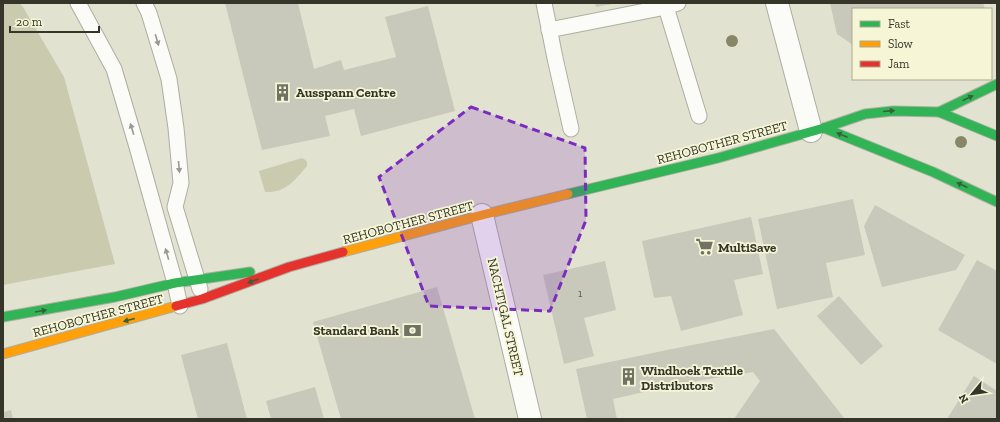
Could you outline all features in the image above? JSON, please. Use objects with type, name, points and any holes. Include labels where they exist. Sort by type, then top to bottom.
[{"type":"main road","points":[[939,112],[997,84]]},
{"type":"main road","name":"REHOBOTHER STREET","points":[[3,354],[180,306],[289,267],[482,216],[718,158],[865,114],[893,111],[939,112]]},
{"type":"main road","points":[[939,112],[997,136]]},
{"type":"main road","points":[[818,129],[933,172],[997,202]]},
{"type":"main road","points":[[3,318],[115,297],[175,282],[289,267]]},
{"type":"street","points":[[777,3],[818,129]]},
{"type":"street","name":"NACHTIGAL STREET","points":[[482,216],[530,419]]},
{"type":"lane","points":[[78,3],[114,69],[175,282],[180,306]]},
{"type":"lane","points":[[144,3],[149,13],[169,79],[176,128],[180,183],[175,207],[202,299]]},
{"type":"lane","points":[[544,3],[571,129]]},
{"type":"lane","points":[[549,30],[672,5],[699,116]]},
{"type":"highlighted area","points":[[471,107],[585,148],[586,220],[550,311],[429,306],[379,177]]},
{"type":"green space","points":[[3,3],[19,3],[23,7],[64,77],[115,264],[3,285]]},
{"type":"green space","points":[[302,158],[306,161],[307,166],[294,181],[279,190],[265,192],[259,171]]},
{"type":"building","points":[[225,3],[298,3],[314,69],[341,60],[344,70],[396,57],[385,17],[428,6],[455,111],[361,136],[354,109],[325,116],[330,136],[262,150]]},
{"type":"building","points":[[595,3],[612,3],[612,4],[596,7]]},
{"type":"building","points":[[830,3],[983,3],[985,8],[852,8],[852,44],[837,34]]},
{"type":"building","points":[[853,199],[865,255],[826,263],[833,297],[777,309],[758,219]]},
{"type":"building","points":[[875,205],[965,255],[956,270],[882,287],[864,226]]},
{"type":"building","points":[[751,217],[763,274],[734,280],[743,315],[681,331],[671,296],[654,298],[642,241]]},
{"type":"building","points":[[977,260],[997,271],[997,364],[938,330]]},
{"type":"building","points":[[605,261],[616,310],[584,318],[594,356],[564,364],[543,275]]},
{"type":"building","points":[[437,287],[475,419],[341,419],[313,322]]},
{"type":"building","points":[[839,296],[883,346],[861,365],[817,316]]},
{"type":"building","points":[[774,329],[845,419],[734,419],[760,381],[753,372],[679,384],[613,399],[617,419],[587,419],[576,369]]},
{"type":"building","points":[[227,343],[247,419],[198,419],[181,355]]},
{"type":"building","points":[[974,376],[997,391],[997,419],[947,419]]},
{"type":"building","points":[[315,387],[324,419],[271,419],[266,401]]},
{"type":"building","points":[[11,410],[13,419],[3,419],[3,412]]},
{"type":"traffic: fast","points":[[939,112],[997,84]]},
{"type":"traffic: fast","points":[[568,194],[718,158],[824,128],[865,114],[893,111],[939,112],[997,136]]},
{"type":"traffic: fast","points":[[824,128],[933,172],[997,202]]},
{"type":"traffic: fast","points":[[3,317],[115,297],[175,283],[250,272]]},
{"type":"traffic: slow","points":[[343,252],[568,194]]},
{"type":"traffic: slow","points":[[3,354],[176,306]]},
{"type":"traffic: jam","points":[[176,306],[202,299],[289,267],[343,252]]},
{"type":"place","name":"Ausspann Centre","points":[[283,92]]},
{"type":"place","name":"MultiSave","points":[[705,247]]},
{"type":"place","name":"Standard Bank","points":[[412,330]]},
{"type":"place","name":"Windhoek Textile Distributors","points":[[628,377]]}]
